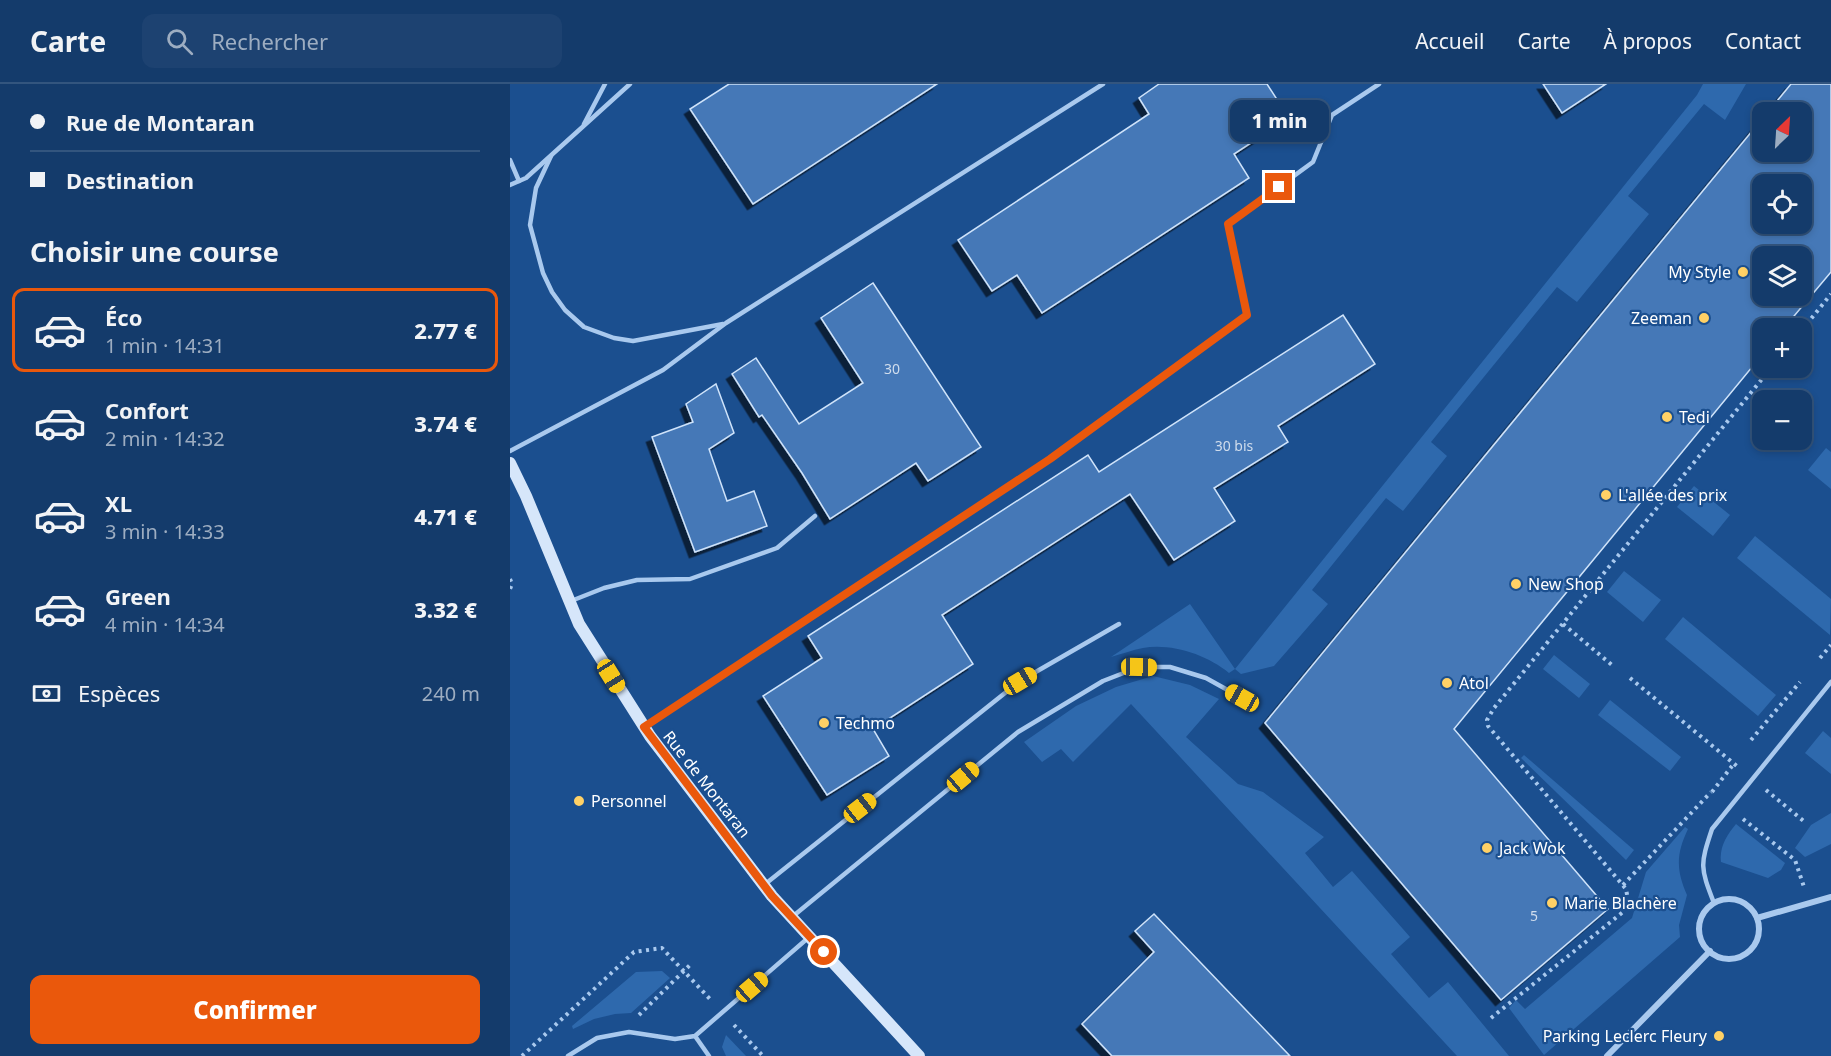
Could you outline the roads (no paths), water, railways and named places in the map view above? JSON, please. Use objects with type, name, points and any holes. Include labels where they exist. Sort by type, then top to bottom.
[{"type":"street","name":"Rue de Montaran","points":[[510,463],[579,624],[644,727],[764,885],[919,1056]]},
{"type":"street","points":[[1757,918],[1831,897]]},
{"type":"street","points":[[1724,899],[1734,899],[1744,903],[1752,909],[1757,918],[1758,936],[1749,951],[1733,958],[1725,958],[1710,951],[1700,935],[1702,917],[1714,903],[1724,899]]},
{"type":"street","points":[[1607,1056],[1710,951]]},
{"type":"lane","points":[[582,128],[605,84]]},
{"type":"lane","points":[[510,185],[526,178],[630,84]]},
{"type":"lane","points":[[510,452],[663,370],[726,323],[1103,84]]},
{"type":"lane","points":[[644,727],[1050,459],[1247,315],[1228,224],[1312,162],[1332,115],[1379,84]]},
{"type":"lane","points":[[551,156],[536,188],[530,225],[543,273],[552,292],[565,310],[584,327],[614,338],[633,341],[726,323]]},
{"type":"lane","points":[[510,160],[519,181]]},
{"type":"lane","points":[[569,601],[604,588],[637,580],[690,579],[777,548],[815,516]]},
{"type":"lane","points":[[764,885],[1020,681],[1119,624]]},
{"type":"lane","points":[[792,917],[1018,732],[1103,681],[1139,667],[1170,667],[1206,678],[1242,698]]},
{"type":"lane","points":[[1714,903],[1703,874],[1702,856],[1712,829],[1831,682]]},
{"type":"lane","points":[[568,1056],[597,1038],[629,1032],[675,1039],[695,1036],[810,936]]},
{"type":"lane","points":[[695,1036],[709,1056]]},
{"type":"place","name":"My Style","points":[[1743,272]]},
{"type":"place","name":"Zeeman","points":[[1704,318]]},
{"type":"place","name":"Tedi","points":[[1667,417]]},
{"type":"place","name":"L'allée des prix","points":[[1606,495]]},
{"type":"place","name":"New Shop","points":[[1516,584]]},
{"type":"place","name":"Atol","points":[[1447,683]]},
{"type":"place","name":"Techmo","points":[[824,723]]},
{"type":"place","name":"Personnel","points":[[579,801]]},
{"type":"place","name":"Jack Wok","points":[[1487,848]]},
{"type":"place","name":"Marie Blachère","points":[[1552,903]]},
{"type":"place","name":"Parking Leclerc Fleury","points":[[1719,1036]]}]
